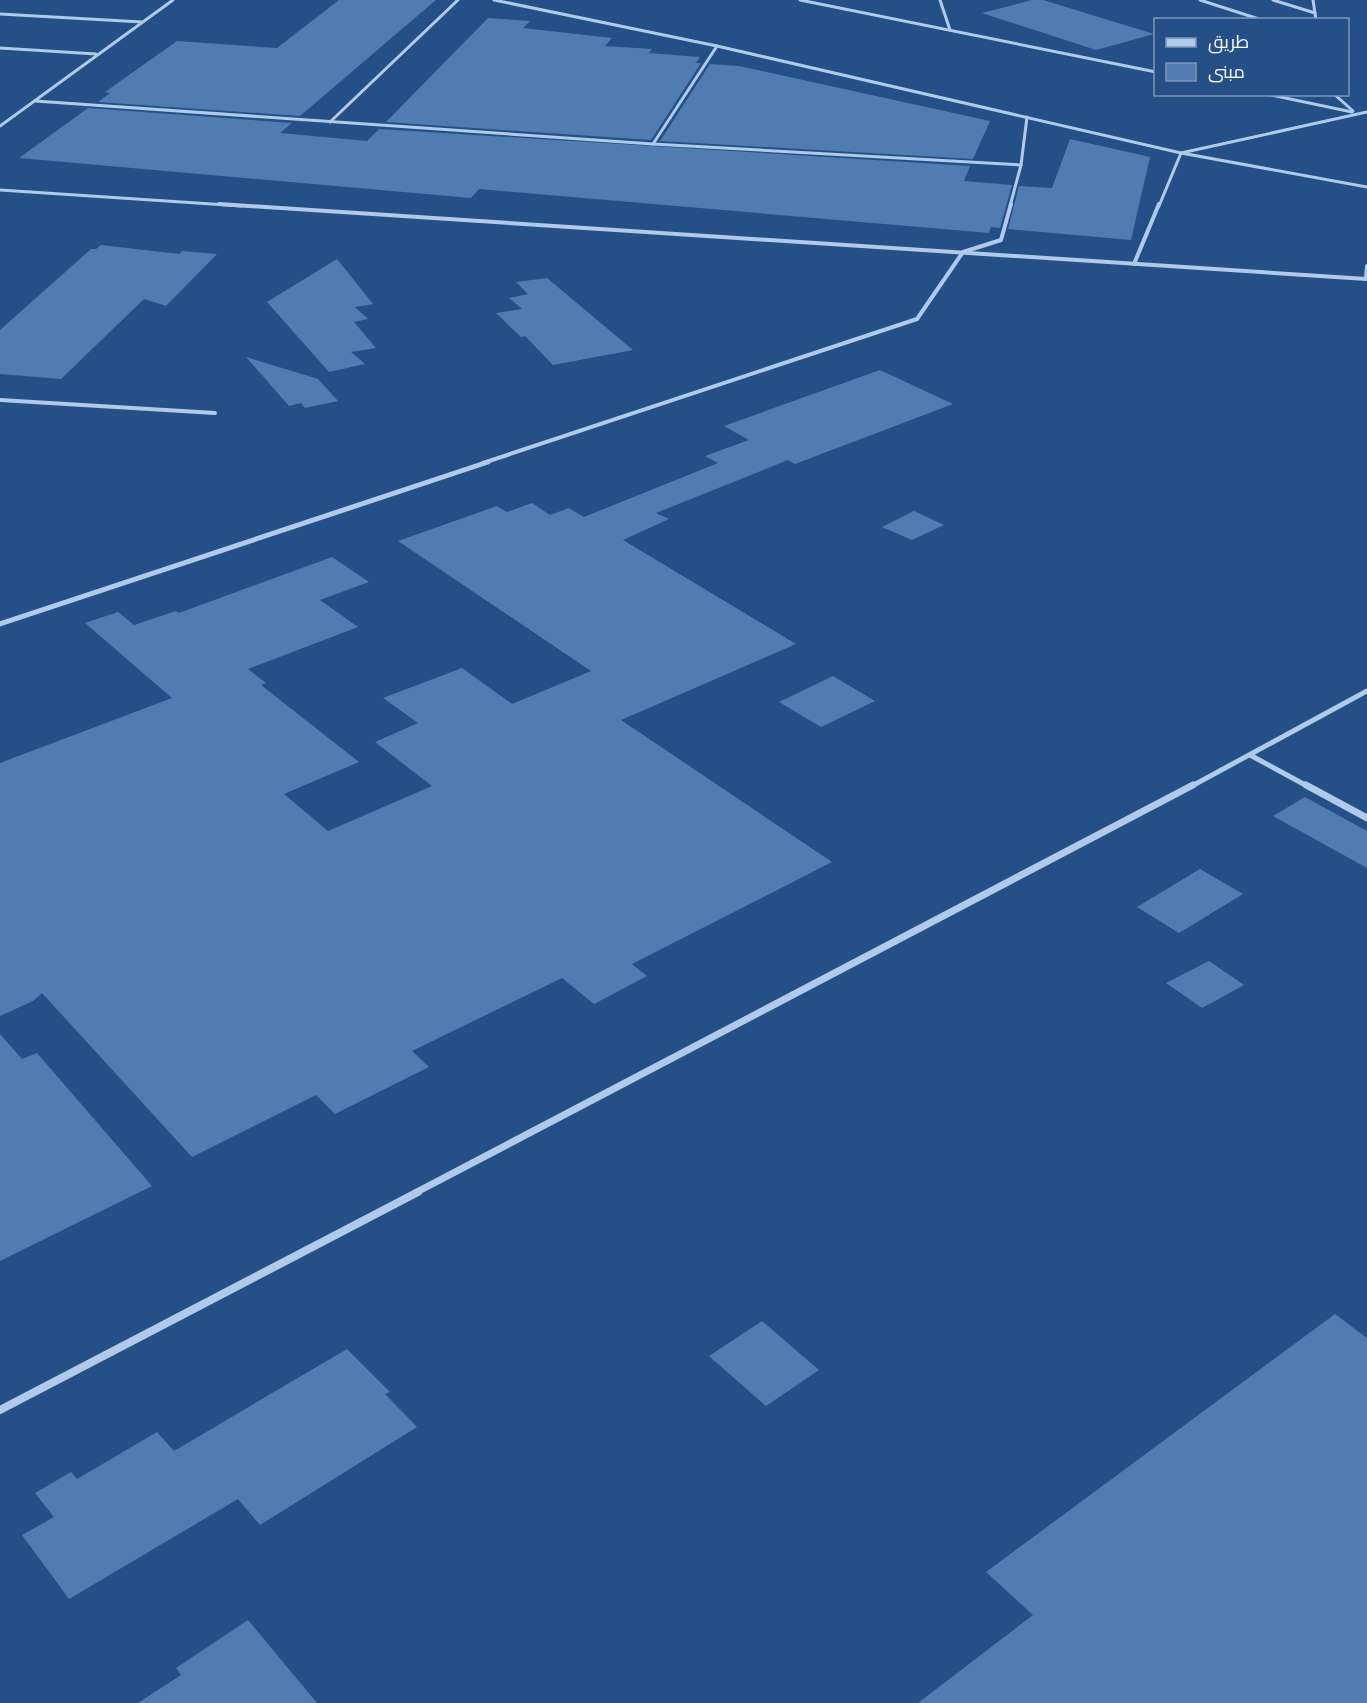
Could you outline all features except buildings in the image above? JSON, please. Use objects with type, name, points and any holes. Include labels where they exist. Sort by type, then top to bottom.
[{"type":"street","points":[[0,126],[173,0]]},
{"type":"street","points":[[330,122],[458,0]]},
{"type":"street","points":[[494,0],[717,46],[1181,153],[1367,187]]},
{"type":"street","points":[[800,0],[1154,72]]},
{"type":"street","points":[[940,0],[950,30]]},
{"type":"street","points":[[1200,0],[1256,18]]},
{"type":"street","points":[[1273,0],[1315,13]]},
{"type":"street","points":[[1313,0],[1316,18]]},
{"type":"street","points":[[0,14],[143,22]]},
{"type":"street","points":[[653,144],[717,46]]},
{"type":"street","points":[[0,48],[96,54]]},
{"type":"street","points":[[1275,96],[1356,113],[1367,113]]},
{"type":"street","points":[[1336,96],[1356,113]]},
{"type":"street","points":[[35,101],[653,144],[1021,165]]},
{"type":"street","points":[[1181,153],[1356,113]]},
{"type":"street","points":[[0,624],[917,319],[963,252],[1001,240],[1021,165],[1027,117]]},
{"type":"street","points":[[0,119],[8,120]]},
{"type":"street","points":[[1134,264],[1181,153]]},
{"type":"street","points":[[0,190],[1366,279],[1367,266]]},
{"type":"street","points":[[0,400],[83,403],[215,413]]},
{"type":"street","points":[[0,1410],[1056,859],[1367,691]]},
{"type":"street","points":[[1250,755],[1367,818]]}]
